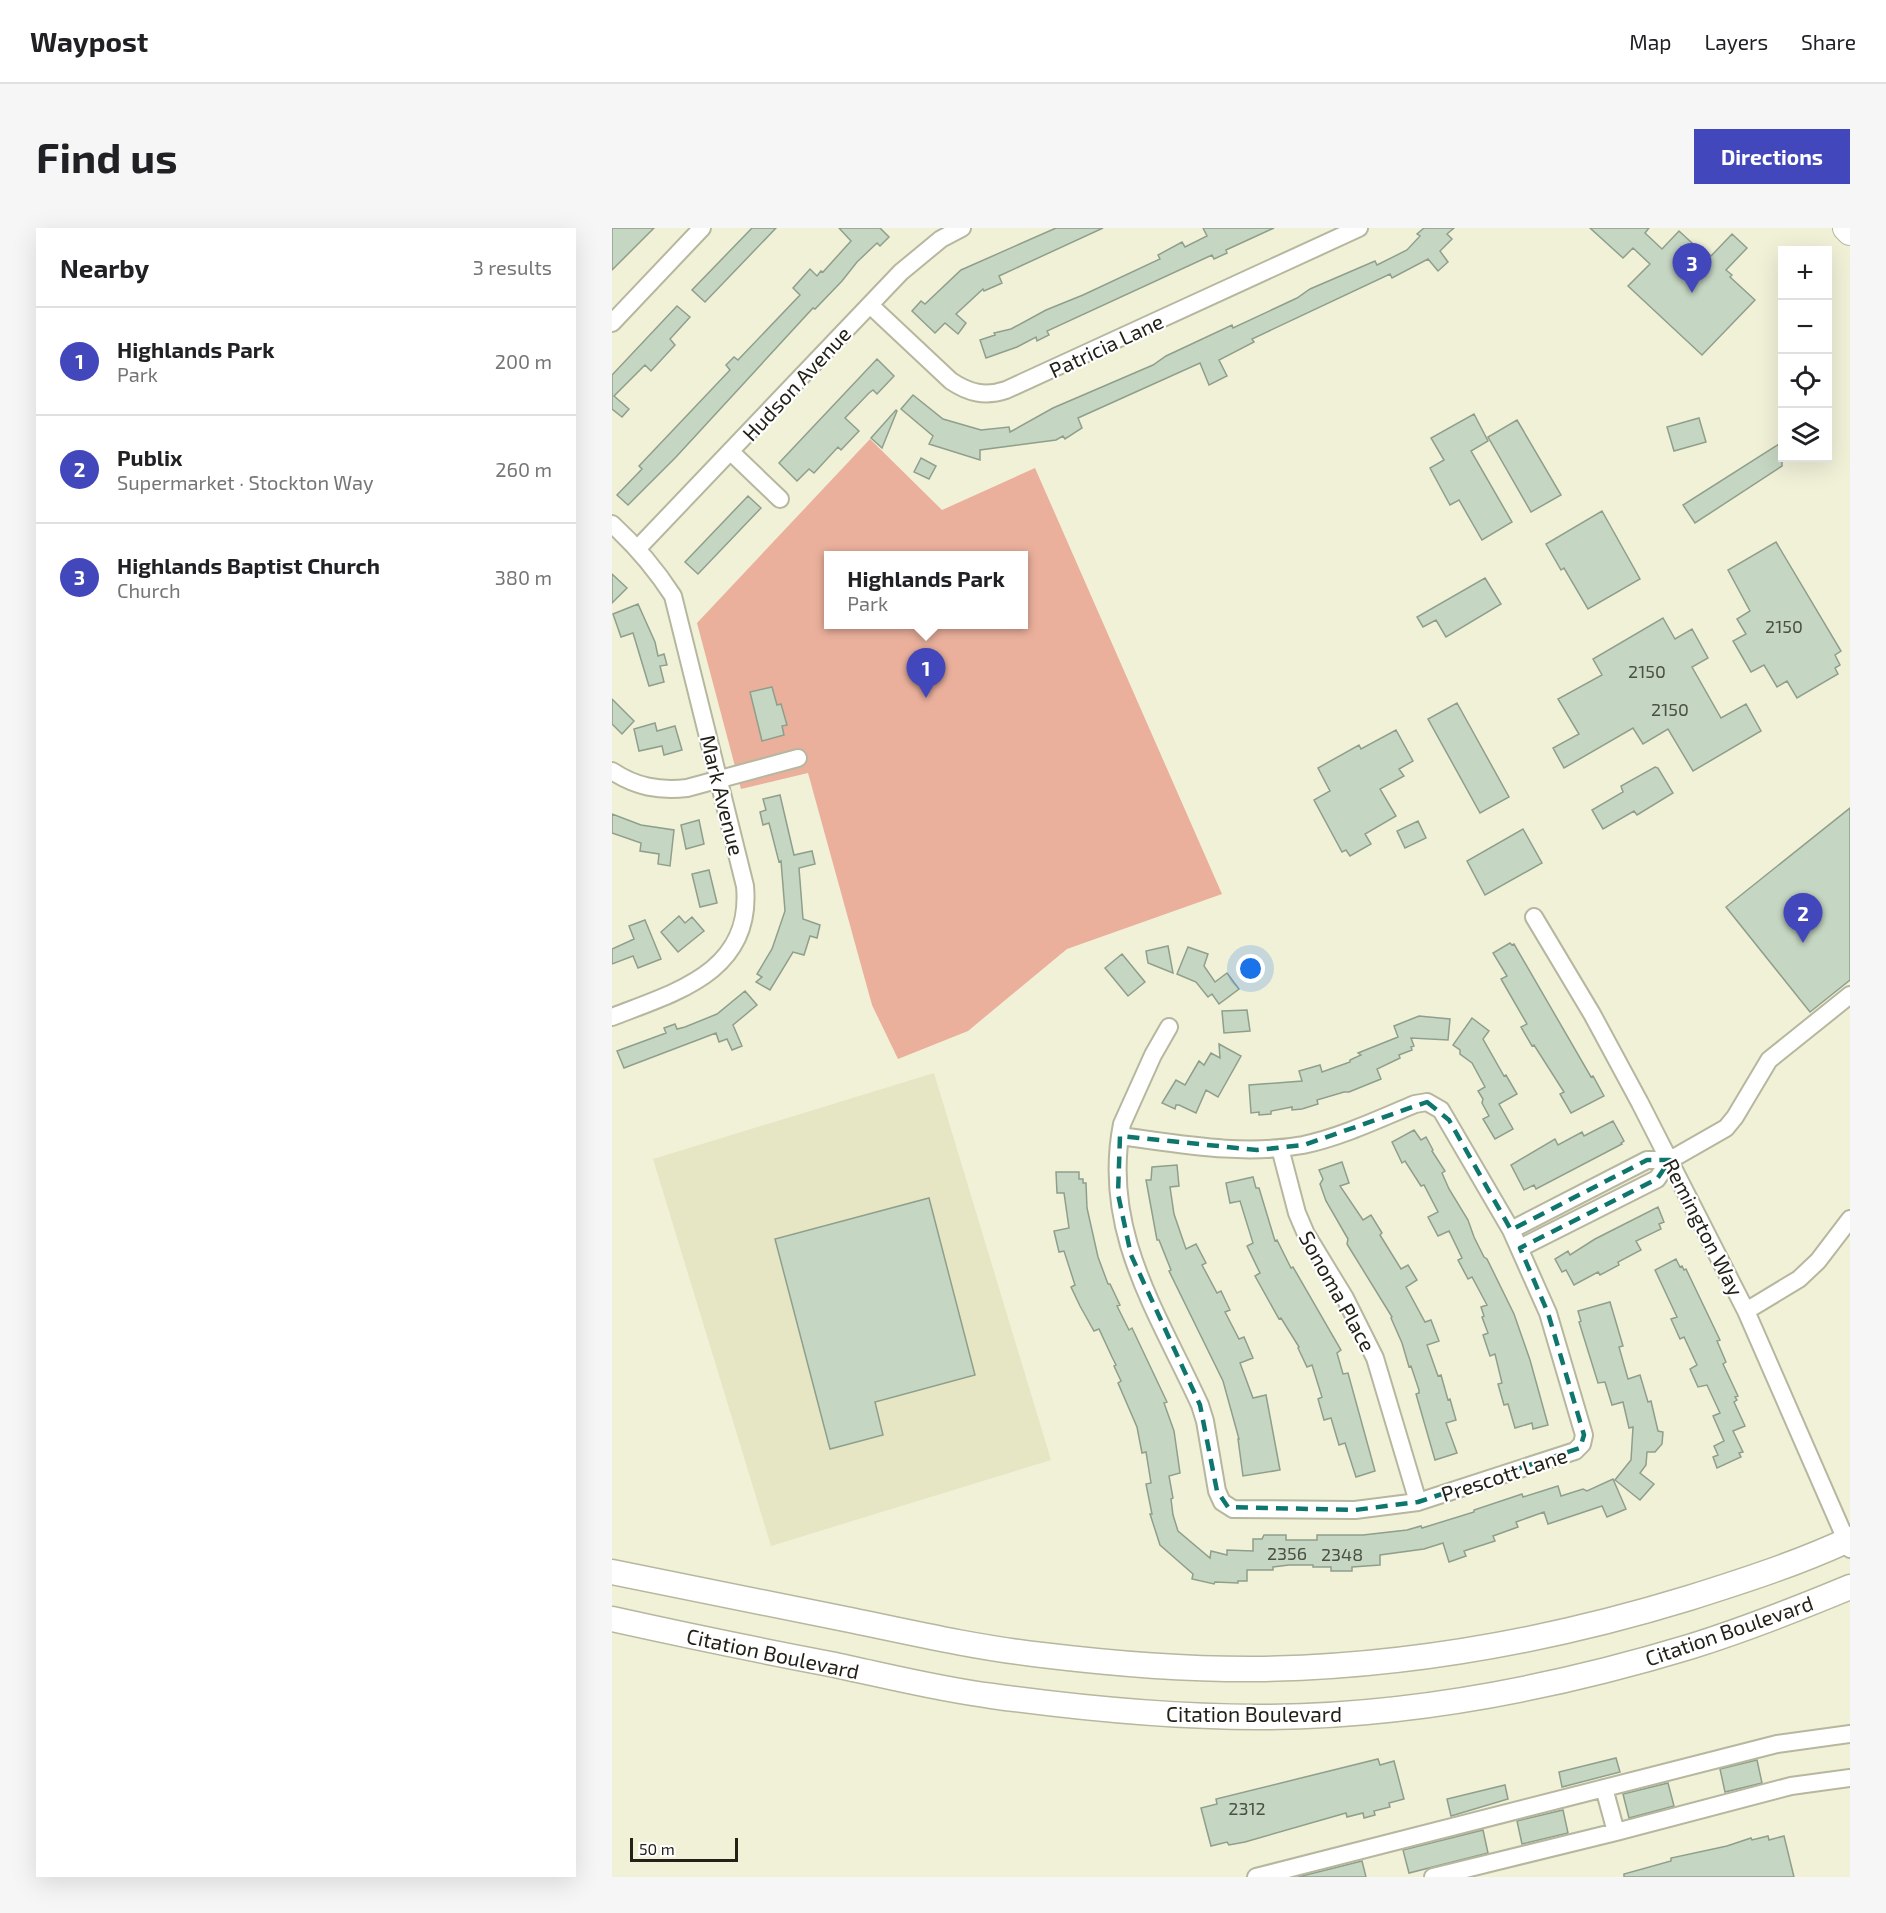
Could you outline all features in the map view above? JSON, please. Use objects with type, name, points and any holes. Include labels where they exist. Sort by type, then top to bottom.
[{"type":"main road","points":[[1845,228],[1850,232]]},
{"type":"main road","name":"Citation Boulevard","points":[[612,1572],[973,1645],[1128,1664],[1266,1669],[1445,1654],[1595,1625],[1714,1590],[1849,1543]]},
{"type":"main road","name":"Citation Boulevard","points":[[612,1619],[991,1696],[1177,1714],[1276,1717],[1370,1712],[1445,1703],[1604,1671],[1691,1646],[1779,1616],[1850,1587]]},
{"type":"street","points":[[612,323],[702,228]]},
{"type":"street","name":"Hudson Avenue","points":[[638,548],[922,253],[941,239],[962,228]]},
{"type":"street","name":"Patricia Lane","points":[[870,305],[951,381],[963,389],[976,393],[996,394],[1359,228]]},
{"type":"street","points":[[731,452],[780,499]]},
{"type":"street","name":"Mark Avenue","points":[[612,524],[638,548],[673,596],[745,886],[745,915],[740,932],[721,962],[706,975],[682,990],[612,1017]]},
{"type":"street","points":[[612,771],[634,784],[668,790],[687,788],[798,758]]},
{"type":"street","name":"Remington Way","points":[[1534,917],[1592,1014],[1670,1160],[1746,1311],[1849,1543]]},
{"type":"street","points":[[1520,1248],[1657,1179],[1670,1160],[1726,1128],[1769,1060],[1850,995]]},
{"type":"street","name":"Prescott Lane","points":[[1120,1136],[1227,1150],[1280,1148],[1304,1145],[1326,1138],[1415,1104],[1427,1102],[1434,1104],[1449,1120],[1520,1248],[1548,1313],[1584,1435],[1582,1444],[1575,1451],[1418,1502],[1355,1510],[1233,1509],[1222,1502],[1217,1491],[1205,1421],[1200,1405],[1139,1275],[1122,1224],[1118,1194],[1116,1166],[1120,1136],[1122,1124],[1153,1054],[1169,1027]]},
{"type":"street","name":"Sonoma Place","points":[[1280,1148],[1306,1234],[1345,1298],[1375,1358],[1418,1502]]},
{"type":"street","points":[[1511,1230],[1647,1160],[1670,1160]]},
{"type":"street","points":[[1746,1311],[1799,1279],[1818,1260],[1850,1219]]},
{"type":"street","points":[[1256,1877],[1777,1744],[1850,1734]]},
{"type":"street","points":[[1433,1877],[1791,1786],[1850,1778]]},
{"type":"street","points":[[1604,1788],[1616,1832]]},
{"type":"highlighted area","points":[[1427,1102],[1449,1120],[1511,1230],[1647,1160],[1670,1160],[1657,1179],[1520,1248],[1548,1313],[1584,1435],[1580,1448],[1418,1502],[1355,1510],[1228,1507],[1217,1491],[1200,1405],[1131,1255],[1118,1194],[1120,1136],[1257,1150],[1304,1145]]},
{"type":"shaded area","points":[[870,439],[942,510],[1035,468],[1222,894],[1067,949],[968,1031],[898,1059],[872,1005],[808,773],[741,789],[697,623]]},
{"type":"shaded area","points":[[934,1073],[1051,1460],[771,1546],[653,1159]]},
{"type":"building","points":[[612,228],[654,228],[612,270]]},
{"type":"building","points":[[752,228],[776,228],[705,302],[692,290]]},
{"type":"building","points":[[839,228],[880,228],[889,237],[880,246],[877,243],[857,262],[842,281],[815,309],[813,308],[676,457],[628,505],[617,495],[642,469],[639,466],[730,370],[726,365],[734,357],[738,360],[800,295],[793,288],[810,269],[817,276],[821,271],[823,272],[851,241]]},
{"type":"building","points":[[1056,228],[1103,228],[999,276],[1002,283],[984,291],[983,289],[956,314],[966,323],[958,334],[945,323],[935,333],[912,311],[921,301],[925,304],[961,270]]},
{"type":"building","points":[[1203,228],[1274,228],[1226,250],[1227,253],[1214,259],[1212,255],[1047,331],[1049,335],[1037,341],[1036,337],[1017,347],[986,358],[980,340],[995,335],[994,333],[1011,329],[1046,310],[1160,259],[1158,255],[1182,242],[1185,247],[1207,236]]},
{"type":"building","points":[[1424,228],[1454,228],[1447,234],[1452,239],[1440,251],[1448,262],[1438,271],[1428,259],[1392,278],[1390,274],[1252,339],[1254,342],[1219,360],[1227,376],[1209,385],[1200,363],[1078,418],[1082,428],[1065,439],[1063,436],[1056,440],[980,450],[980,460],[929,444],[933,436],[901,409],[913,395],[943,419],[981,430],[1009,427],[1010,432],[1053,408],[1153,365],[1166,356],[1232,325],[1233,328],[1297,298],[1310,289],[1375,261],[1377,265],[1407,250],[1420,236],[1417,234]]},
{"type":"building","points":[[1590,228],[1649,228],[1645,233],[1662,249],[1679,231],[1703,253],[1705,250],[1711,256],[1732,234],[1747,248],[1726,270],[1732,275],[1730,277],[1755,300],[1702,355],[1628,286],[1650,264],[1633,248],[1623,258]]},
{"type":"building","points":[[677,306],[690,317],[670,339],[675,345],[651,371],[645,365],[614,396],[629,409],[622,417],[612,409],[612,375]]},
{"type":"building","points":[[877,359],[894,376],[877,394],[873,390],[869,393],[845,418],[859,431],[841,450],[838,447],[814,473],[809,469],[797,481],[779,463]]},
{"type":"building","points":[[897,411],[882,448],[871,438]]},
{"type":"building","points":[[1474,414],[1488,441],[1471,451],[1512,522],[1482,540],[1459,500],[1450,505],[1430,468],[1444,460],[1431,438]]},
{"type":"building","points":[[1699,418],[1706,442],[1674,451],[1667,427]]},
{"type":"building","points":[[1517,420],[1561,495],[1531,512],[1488,437]]},
{"type":"building","points":[[1778,445],[1778,462],[1782,462],[1782,466],[1695,523],[1683,505]]},
{"type":"building","points":[[921,458],[936,466],[929,479],[914,472]]},
{"type":"building","points":[[748,496],[761,508],[698,574],[685,562]]},
{"type":"building","points":[[1602,511],[1640,579],[1588,609],[1564,568],[1561,570],[1546,544]]},
{"type":"building","points":[[1776,542],[1841,651],[1835,655],[1840,665],[1835,668],[1838,674],[1797,698],[1787,681],[1777,687],[1764,665],[1751,672],[1733,641],[1746,634],[1737,619],[1750,611],[1728,570]]},
{"type":"building","points":[[612,574],[627,588],[612,603]]},
{"type":"building","points":[[1485,578],[1501,604],[1446,637],[1436,620],[1423,627],[1417,617]]},
{"type":"building","points":[[638,604],[655,642],[658,656],[664,654],[667,665],[660,666],[664,682],[649,686],[633,633],[621,637],[613,614]]},
{"type":"building","points":[[1663,618],[1675,639],[1692,629],[1708,658],[1692,667],[1721,718],[1746,704],[1761,731],[1693,771],[1668,729],[1643,744],[1633,728],[1564,768],[1553,748],[1579,734],[1558,699],[1602,675],[1593,659]]},
{"type":"building","points":[[772,687],[777,705],[781,704],[787,725],[782,726],[784,735],[762,741],[750,692]]},
{"type":"building","points":[[612,699],[634,721],[622,734],[612,724]]},
{"type":"building","points":[[1457,703],[1509,797],[1480,813],[1428,719]]},
{"type":"building","points":[[655,723],[657,731],[675,726],[682,750],[664,755],[662,746],[639,751],[634,729]]},
{"type":"building","points":[[1396,730],[1413,761],[1399,769],[1404,776],[1380,789],[1396,816],[1365,834],[1371,844],[1350,856],[1346,850],[1342,852],[1314,800],[1330,791],[1318,768],[1359,745],[1361,749]]},
{"type":"building","points":[[1655,767],[1658,768],[1673,793],[1637,815],[1634,811],[1603,829],[1592,810],[1623,792],[1621,786]]},
{"type":"building","points":[[780,795],[794,855],[812,851],[815,864],[799,868],[803,919],[820,925],[817,938],[810,936],[804,955],[793,952],[770,990],[756,982],[762,977],[757,974],[772,949],[785,911],[781,861],[779,862],[769,823],[763,825],[760,812],[766,810],[763,799]]},
{"type":"building","points":[[1850,808],[1850,980],[1810,1012],[1726,907]]},
{"type":"building","points":[[612,814],[641,825],[674,830],[670,866],[658,864],[659,854],[640,851],[641,843],[612,833]]},
{"type":"building","points":[[699,820],[704,844],[686,849],[681,825]]},
{"type":"building","points":[[1418,821],[1426,838],[1405,848],[1397,831]]},
{"type":"building","points":[[1523,829],[1542,863],[1485,895],[1467,861]]},
{"type":"building","points":[[709,870],[717,903],[700,907],[692,874]]},
{"type":"building","points":[[679,916],[685,923],[692,917],[704,931],[678,952],[661,932]]},
{"type":"building","points":[[645,920],[661,959],[638,968],[633,956],[612,964],[612,949],[634,939],[629,926]]},
{"type":"building","points":[[1510,943],[1514,944],[1604,1096],[1571,1113],[1560,1094],[1564,1092],[1521,1027],[1527,1024],[1501,979],[1507,976],[1493,953]]},
{"type":"building","points":[[1168,946],[1173,973],[1148,963],[1146,951]]},
{"type":"building","points":[[1188,947],[1208,954],[1204,966],[1215,982],[1227,973],[1239,989],[1219,1004],[1212,994],[1208,997],[1196,982],[1177,974]]},
{"type":"building","points":[[1122,954],[1145,982],[1128,996],[1105,968]]},
{"type":"building","points":[[745,991],[757,1005],[733,1025],[742,1046],[732,1050],[727,1039],[719,1042],[716,1033],[624,1068],[617,1051],[666,1033],[664,1028],[675,1024],[677,1029],[685,1027],[717,1014]]},
{"type":"building","points":[[1247,1010],[1250,1031],[1224,1033],[1222,1011]]},
{"type":"building","points":[[1419,1016],[1450,1019],[1448,1040],[1411,1038],[1414,1046],[1411,1047],[1412,1050],[1399,1055],[1400,1058],[1377,1069],[1381,1079],[1349,1092],[1317,1100],[1318,1104],[1302,1109],[1292,1110],[1292,1107],[1271,1111],[1271,1114],[1251,1113],[1249,1085],[1302,1081],[1299,1071],[1320,1065],[1322,1072],[1350,1062],[1361,1055],[1358,1053],[1398,1037],[1394,1026]]},
{"type":"building","points":[[1472,1018],[1489,1031],[1483,1039],[1517,1094],[1499,1104],[1513,1129],[1495,1139],[1483,1119],[1489,1116],[1478,1091],[1485,1087],[1472,1063],[1453,1045]]},
{"type":"building","points":[[1219,1044],[1241,1056],[1218,1097],[1206,1090],[1196,1113],[1179,1105],[1176,1105],[1175,1109],[1162,1103],[1176,1080],[1185,1085],[1199,1061],[1204,1065],[1211,1053],[1220,1058]]},
{"type":"building","points":[[1613,1121],[1624,1141],[1622,1144],[1536,1189],[1534,1185],[1524,1190],[1511,1165],[1555,1139],[1558,1145],[1582,1132],[1584,1136]]},
{"type":"building","points":[[1414,1130],[1421,1140],[1426,1137],[1445,1171],[1442,1173],[1449,1189],[1468,1220],[1474,1237],[1514,1314],[1530,1360],[1548,1425],[1533,1429],[1532,1423],[1515,1428],[1508,1404],[1504,1405],[1498,1384],[1502,1383],[1495,1354],[1490,1356],[1483,1335],[1488,1333],[1481,1307],[1487,1305],[1472,1277],[1468,1279],[1458,1260],[1462,1258],[1449,1231],[1438,1236],[1428,1217],[1438,1212],[1424,1185],[1421,1186],[1405,1161],[1402,1163],[1392,1142]]},
{"type":"building","points":[[1342,1162],[1349,1183],[1340,1186],[1363,1220],[1371,1215],[1382,1233],[1380,1235],[1401,1269],[1408,1265],[1417,1280],[1406,1287],[1425,1322],[1431,1320],[1439,1341],[1427,1345],[1438,1376],[1441,1375],[1456,1420],[1446,1423],[1457,1453],[1435,1460],[1416,1394],[1419,1390],[1392,1317],[1347,1244],[1348,1239],[1326,1201],[1320,1184],[1323,1179],[1319,1170]]},
{"type":"building","points":[[1177,1165],[1179,1186],[1170,1187],[1174,1214],[1186,1249],[1196,1244],[1206,1263],[1202,1265],[1217,1293],[1221,1291],[1230,1310],[1225,1312],[1239,1339],[1244,1337],[1253,1358],[1240,1363],[1253,1398],[1266,1395],[1280,1470],[1243,1476],[1239,1439],[1223,1381],[1169,1271],[1171,1270],[1159,1240],[1157,1240],[1146,1180],[1151,1180],[1152,1167]]},
{"type":"building","points":[[1056,1172],[1079,1172],[1079,1179],[1083,1179],[1083,1183],[1086,1183],[1087,1208],[1098,1257],[1108,1284],[1120,1305],[1117,1306],[1129,1330],[1132,1328],[1167,1402],[1164,1403],[1174,1431],[1180,1473],[1169,1476],[1173,1515],[1178,1531],[1210,1558],[1211,1551],[1227,1555],[1227,1550],[1253,1551],[1253,1539],[1262,1539],[1264,1535],[1286,1535],[1286,1540],[1317,1540],[1317,1535],[1363,1535],[1407,1530],[1421,1526],[1422,1528],[1522,1494],[1523,1497],[1558,1486],[1561,1496],[1583,1489],[1587,1491],[1613,1479],[1626,1509],[1607,1517],[1602,1506],[1548,1524],[1544,1512],[1516,1522],[1518,1527],[1493,1536],[1495,1541],[1464,1551],[1466,1556],[1449,1562],[1443,1543],[1424,1549],[1380,1555],[1380,1565],[1352,1567],[1352,1571],[1331,1571],[1331,1567],[1313,1567],[1313,1565],[1289,1565],[1273,1567],[1273,1570],[1247,1570],[1247,1581],[1238,1581],[1238,1583],[1215,1582],[1214,1584],[1192,1579],[1193,1574],[1160,1545],[1150,1514],[1152,1514],[1146,1484],[1151,1483],[1146,1452],[1142,1453],[1137,1427],[1118,1383],[1121,1381],[1114,1366],[1116,1365],[1099,1329],[1094,1331],[1080,1306],[1071,1287],[1075,1285],[1064,1251],[1059,1252],[1054,1231],[1069,1228],[1064,1193],[1057,1193]]},
{"type":"building","points":[[1253,1177],[1256,1188],[1259,1188],[1275,1241],[1277,1240],[1291,1268],[1293,1267],[1341,1350],[1337,1353],[1343,1374],[1348,1373],[1375,1471],[1356,1477],[1345,1443],[1339,1445],[1331,1418],[1324,1420],[1318,1399],[1322,1397],[1312,1365],[1307,1367],[1299,1347],[1281,1318],[1279,1319],[1255,1276],[1260,1273],[1247,1246],[1253,1243],[1240,1201],[1230,1203],[1226,1183]]},
{"type":"building","points":[[929,1198],[975,1375],[875,1402],[883,1435],[830,1449],[775,1239]]},
{"type":"building","points":[[1658,1207],[1664,1222],[1659,1224],[1661,1229],[1636,1241],[1641,1250],[1618,1262],[1619,1265],[1600,1275],[1598,1272],[1574,1285],[1566,1270],[1562,1272],[1555,1259],[1568,1251],[1570,1255],[1595,1239]]},
{"type":"building","points":[[1676,1259],[1680,1267],[1686,1269],[1720,1340],[1717,1341],[1726,1362],[1723,1364],[1738,1396],[1735,1397],[1737,1400],[1734,1402],[1745,1426],[1733,1431],[1743,1452],[1739,1453],[1741,1457],[1717,1468],[1713,1457],[1718,1455],[1714,1446],[1724,1441],[1713,1416],[1720,1413],[1707,1385],[1698,1387],[1690,1369],[1697,1365],[1684,1337],[1680,1339],[1671,1319],[1677,1317],[1655,1270]]},
{"type":"building","points":[[1610,1302],[1623,1346],[1619,1347],[1628,1379],[1640,1375],[1648,1402],[1651,1401],[1658,1431],[1663,1432],[1662,1444],[1655,1452],[1647,1452],[1646,1465],[1640,1473],[1654,1484],[1640,1500],[1615,1480],[1631,1460],[1633,1427],[1629,1428],[1623,1402],[1612,1405],[1605,1382],[1598,1383],[1579,1322],[1581,1321],[1578,1311]]},
{"type":"building","points":[[1616,1758],[1620,1772],[1562,1787],[1559,1772]]},
{"type":"building","points":[[1378,1759],[1380,1765],[1394,1761],[1404,1799],[1389,1803],[1390,1807],[1374,1811],[1375,1815],[1364,1818],[1363,1813],[1347,1817],[1346,1813],[1245,1842],[1229,1845],[1227,1842],[1211,1846],[1201,1808],[1217,1804],[1216,1799]]},
{"type":"building","points":[[1757,1760],[1762,1783],[1725,1792],[1720,1769]]},
{"type":"building","points":[[1668,1783],[1674,1806],[1629,1818],[1623,1794]]},
{"type":"building","points":[[1505,1785],[1508,1799],[1451,1816],[1447,1799]]},
{"type":"building","points":[[1563,1810],[1568,1833],[1522,1844],[1517,1821]]},
{"type":"building","points":[[1483,1830],[1488,1853],[1409,1873],[1403,1850]]},
{"type":"building","points":[[1768,1836],[1769,1840],[1784,1836],[1794,1877],[1624,1877],[1624,1874],[1671,1861],[1671,1858],[1727,1846],[1751,1838],[1752,1840]]},
{"type":"building","points":[[1362,1861],[1366,1877],[1298,1877]]},
{"type":"place","name":"Highlands Baptist Church","points":[[1692,293]]},
{"type":"place","name":"Highlands Park","points":[[926,698]]},
{"type":"place","name":"Publix","points":[[1803,943]]}]
